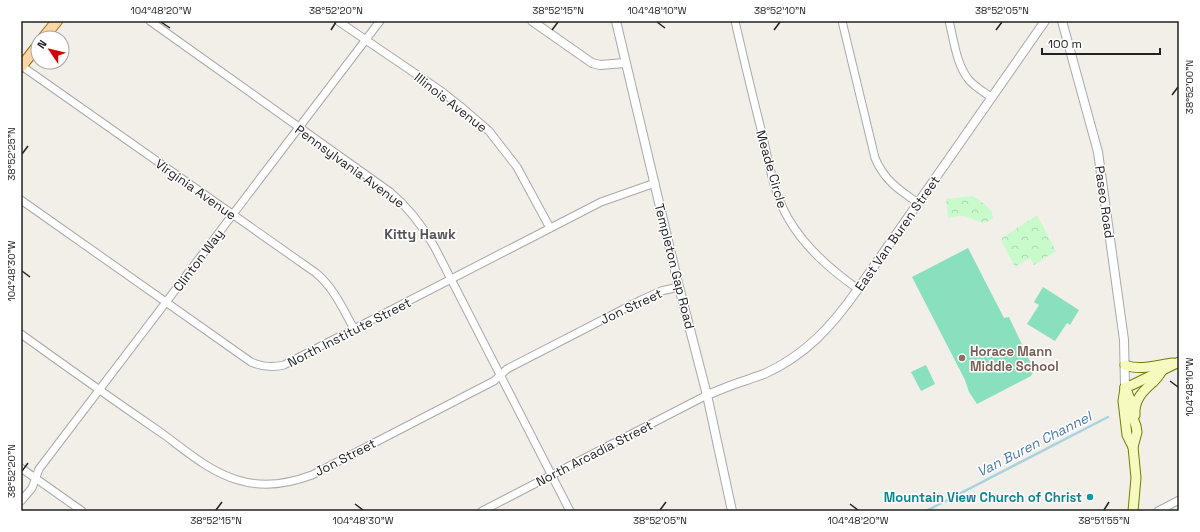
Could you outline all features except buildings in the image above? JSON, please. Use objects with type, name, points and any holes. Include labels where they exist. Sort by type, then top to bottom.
[{"type":"main road","points":[[50,30],[57,21]]},
{"type":"main road","points":[[22,65],[30,55]]},
{"type":"main road","points":[[1125,365],[1132,368],[1146,368],[1179,362]]},
{"type":"main road","points":[[1125,387],[1179,362]]},
{"type":"main road","points":[[1136,426],[1135,412],[1138,398],[1162,371]]},
{"type":"main road","name":"Paseo Road","points":[[1125,387],[1130,399],[1131,413],[1137,432],[1133,447],[1136,478],[1133,511]]},
{"type":"main road","name":"Paseo Road","points":[[1125,387],[1123,401],[1127,435],[1133,447]]},
{"type":"street","name":"Pennsylvania Avenue","points":[[150,21],[390,192],[411,211],[426,233],[451,280],[570,511]]},
{"type":"street","name":"Illinois Avenue","points":[[338,21],[441,91],[489,131],[517,167],[550,228]]},
{"type":"street","name":"Clinton Way","points":[[21,501],[32,488],[39,469],[380,21]]},
{"type":"street","points":[[532,21],[592,63],[600,65],[626,63]]},
{"type":"street","name":"Templeton Gap Road","points":[[616,21],[679,287],[707,395],[730,510]]},
{"type":"street","name":"Meade Circle","points":[[735,21],[771,173],[781,205],[797,233],[808,246],[829,268],[858,289]]},
{"type":"street","points":[[842,21],[875,158],[886,178],[895,187],[918,203]]},
{"type":"street","points":[[949,21],[957,55],[964,73],[970,81],[991,97]]},
{"type":"street","name":"East Van Buren Street","points":[[707,395],[763,374],[801,352],[825,331],[858,289],[1045,21]]},
{"type":"street","name":"Paseo Road","points":[[1062,21],[1096,141],[1099,157],[1124,340],[1125,387]]},
{"type":"street","name":"Virginia Avenue","points":[[22,65],[324,280],[334,292],[354,329]]},
{"type":"street","name":"North Institute Street","points":[[21,200],[251,362],[270,367],[284,365],[601,202],[655,183]]},
{"type":"street","name":"Jon Street","points":[[21,334],[99,390],[220,473],[238,480],[268,485],[290,482],[312,475],[494,381],[507,369],[641,300],[661,291],[679,287]]},
{"type":"street","name":"North Arcadia Street","points":[[482,511],[707,395]]},
{"type":"street","points":[[21,468],[82,511]]},
{"type":"street","points":[[1158,511],[1179,500]]},
{"type":"green space","points":[[973,196],[989,208],[993,218],[986,222],[979,222],[962,216],[948,218],[946,199]]},
{"type":"green space","points":[[1037,215],[1056,251],[1034,265],[1030,258],[1015,267],[1002,242],[1002,238]]},
{"type":"green space","points":[[968,248],[1004,318],[1009,317],[1034,370],[1031,376],[977,404],[969,392],[965,380],[912,277]]},
{"type":"green space","points":[[1043,287],[1079,310],[1070,325],[1067,323],[1055,341],[1027,324],[1039,305],[1034,302]]},
{"type":"green space","points":[[926,365],[935,384],[921,391],[911,372]]},
{"type":"waterway","name":"Van Buren Channel","points":[[926,511],[1108,417]]},
{"type":"place","name":"Horace Mann Middle School","points":[[962,358]]},
{"type":"place","name":"Mountain View Church of Christ","points":[[1090,497]]},
{"type":"district","name":"Kitty Hawk","points":[[420,234]]}]
